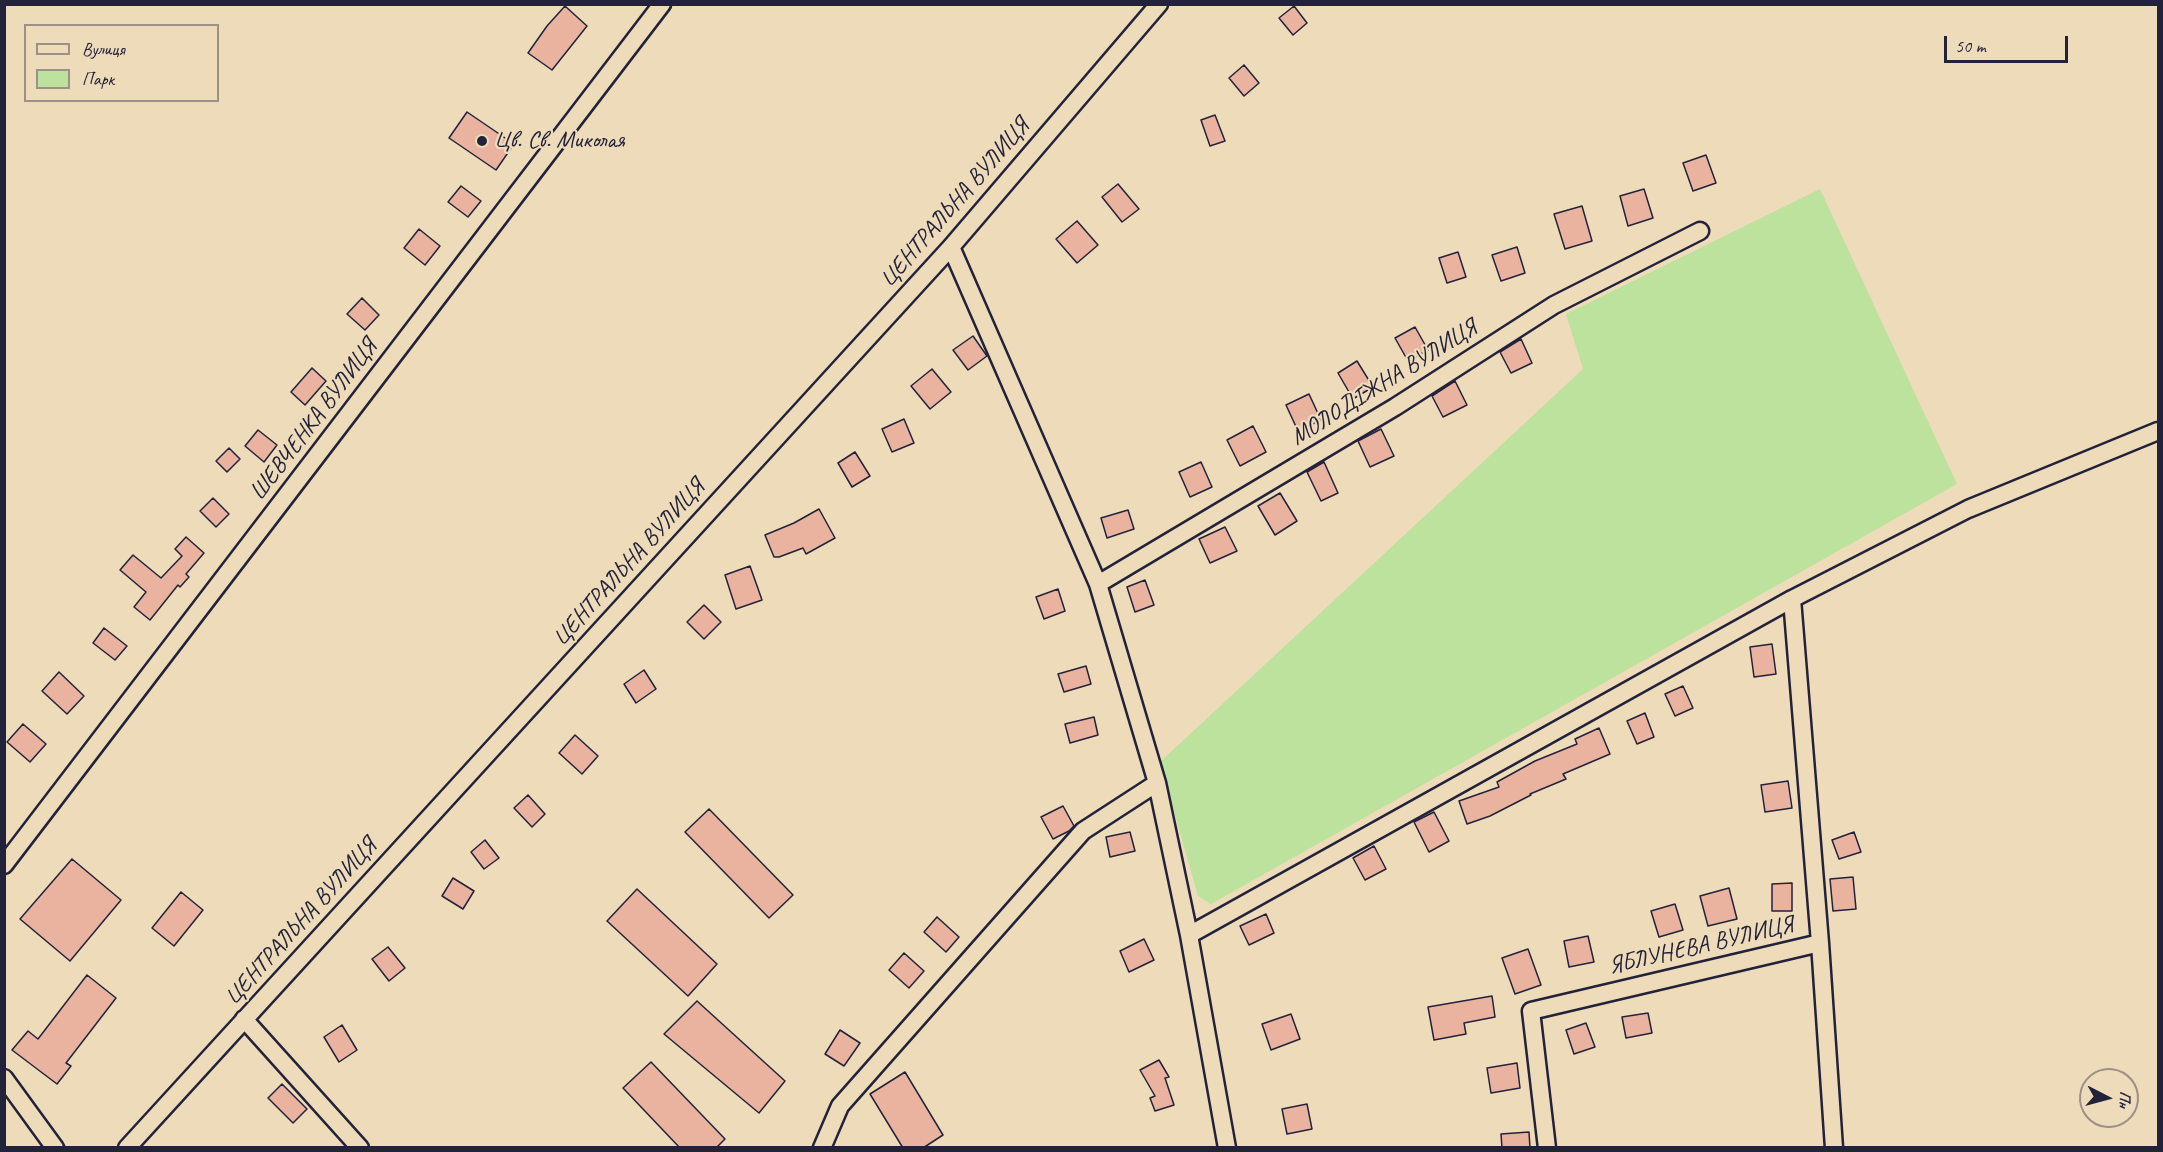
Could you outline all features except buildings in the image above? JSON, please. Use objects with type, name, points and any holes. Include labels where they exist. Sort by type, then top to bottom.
[{"type":"street","name":"ШЕВЧЕНКА ВУЛИЦЯ","points":[[4,865],[662,4]]},
{"type":"street","name":"ЦЕНТРАЛЬНА ВУЛИЦЯ","points":[[127,1148],[951,247],[1159,4]]},
{"type":"street","name":"МОЛОДІЖНА ВУЛИЦЯ","points":[[1098,584],[1395,407],[1554,305],[1700,231]]},
{"type":"street","points":[[951,247],[1098,584],[1157,783],[1189,935],[1227,1148]]},
{"type":"street","points":[[1189,935],[1792,599],[1968,509],[2158,431]]},
{"type":"street","name":"ЯБЛУНЕВА ВУЛИЦЯ","points":[[1547,1148],[1530,1011],[1820,943],[1792,599]]},
{"type":"street","points":[[822,1148],[840,1106],[1083,831],[1157,783]]},
{"type":"street","points":[[1820,943],[1834,1148]]},
{"type":"street","points":[[244,1019],[360,1148]]},
{"type":"street","points":[[4,1078],[56,1148]]},
{"type":"green space","points":[[1820,189],[1957,484],[1211,904],[1198,896],[1160,762],[1583,369],[1566,314]]},
{"type":"place","name":"Цв. Св. Миколая","points":[[482,141]]}]
